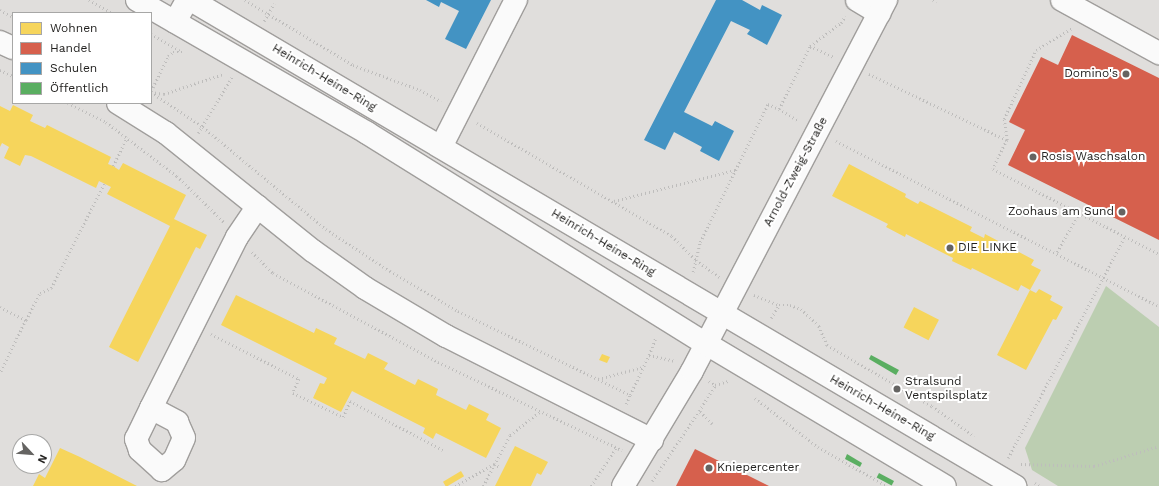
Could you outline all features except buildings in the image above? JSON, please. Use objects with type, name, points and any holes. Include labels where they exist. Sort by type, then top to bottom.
[{"type":"main road","points":[[137,0],[367,133],[705,343],[945,486]]},
{"type":"main road","points":[[175,22],[187,0]]},
{"type":"main road","name":"Heinrich-Heine-Ring","points":[[191,0],[720,314],[1016,486]]},
{"type":"main road","points":[[441,147],[516,0]]},
{"type":"main road","points":[[1062,0],[1159,53]]},
{"type":"main road","points":[[852,6],[882,6]]},
{"type":"main road","name":"Arnold-Zweig-Straße","points":[[623,486],[652,440],[692,371],[720,314],[818,132],[882,6]]},
{"type":"main road","points":[[0,42],[12,48]]},
{"type":"main road","points":[[120,104],[166,133],[365,288],[446,336],[652,440]]},
{"type":"main road","points":[[151,408],[237,237],[258,206]]},
{"type":"path","points":[[88,0],[110,12]]},
{"type":"path","points":[[246,0],[268,15],[352,65],[420,90],[613,201],[672,236],[696,260],[713,274],[779,305],[790,304],[801,310],[819,326],[827,345],[932,406],[981,441]]},
{"type":"path","points":[[933,0],[937,2]]},
{"type":"path","points":[[268,15],[274,4]]},
{"type":"path","points":[[696,260],[700,242],[768,104],[779,109],[810,46],[842,23],[852,6]]},
{"type":"path","points":[[0,10],[12,16]]},
{"type":"path","points":[[1091,16],[1036,50],[1004,119],[1007,140],[993,169],[1159,254]]},
{"type":"path","points":[[152,35],[187,53]]},
{"type":"path","points":[[810,46],[1007,140]]},
{"type":"path","points":[[152,90],[168,56],[181,51]]},
{"type":"path","points":[[0,70],[12,76]]},
{"type":"path","points":[[152,92],[164,94],[228,73]]},
{"type":"path","points":[[152,93],[203,126],[326,228],[390,271],[458,311],[630,395],[649,355],[671,359],[715,385],[734,381]]},
{"type":"path","points":[[818,132],[1057,252],[1102,278],[1159,306]]},
{"type":"path","points":[[113,166],[127,137]]},
{"type":"path","points":[[613,201],[735,170]]},
{"type":"path","points":[[0,374],[40,293],[51,288],[104,184]]},
{"type":"path","points":[[1057,252],[1079,213]]},
{"type":"path","points":[[1002,457],[1007,460],[1124,236]]},
{"type":"path","points":[[0,307],[26,320]]},
{"type":"path","points":[[193,325],[299,379],[292,394],[343,417],[350,401],[443,450]]},
{"type":"path","points":[[598,379],[643,366]]},
{"type":"path","points":[[648,486],[699,412],[715,385]]},
{"type":"path","points":[[483,486],[510,435],[540,412],[558,392]]},
{"type":"path","points":[[750,394],[818,447],[887,486]]},
{"type":"path","points":[[699,412],[712,424]]},
{"type":"path","points":[[586,434],[640,459]]},
{"type":"path","points":[[1018,463],[1094,466],[1159,446]]},
{"type":"path","points":[[591,486],[616,448]]},
{"type":"path","points":[[494,464],[500,467]]},
{"type":"path","points":[[455,486],[494,464]]},
{"type":"green space","points":[[1106,286],[1159,327],[1159,486],[1058,486],[1032,470],[1025,448]]},
{"type":"place","name":"Domino's","points":[[1126,74]]},
{"type":"place","name":"Rosis Waschsalon","points":[[1033,157]]},
{"type":"place","name":"Zoohaus am Sund","points":[[1122,212]]},
{"type":"place","name":"DIE LINKE","points":[[950,248]]},
{"type":"place","name":"Stralsund Ventspilsplatz","points":[[897,389]]},
{"type":"place","name":"Kniepercenter","points":[[709,468]]}]
